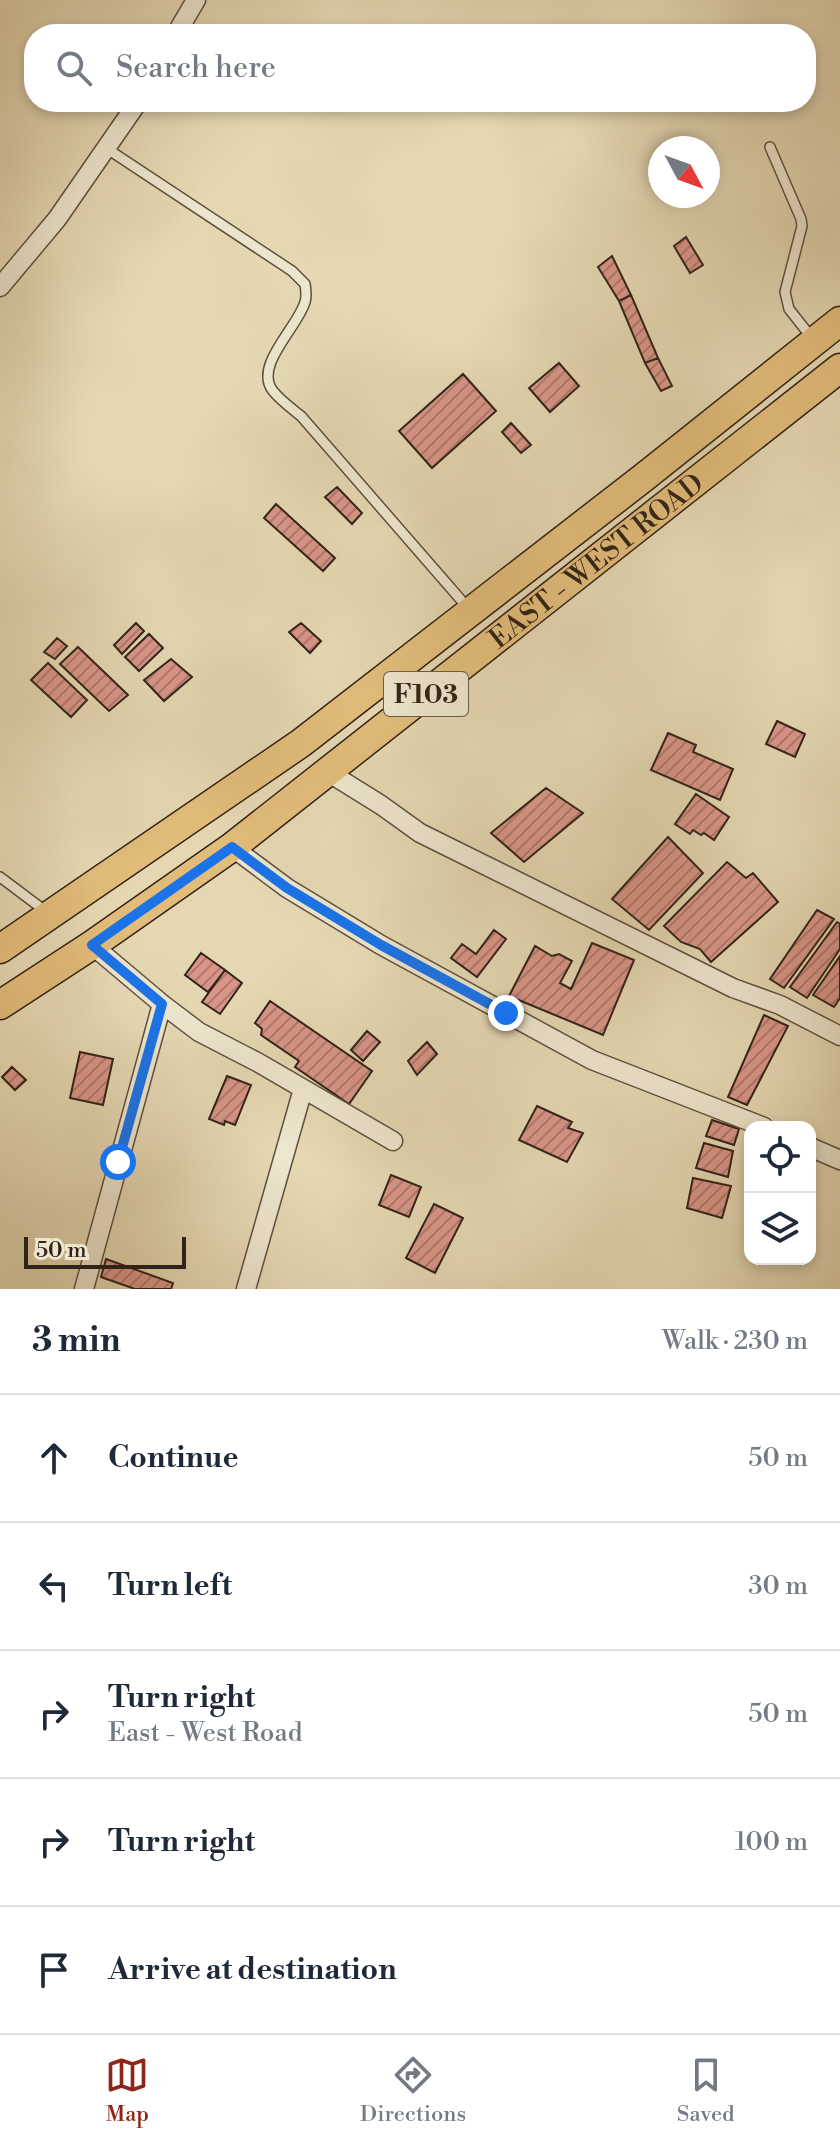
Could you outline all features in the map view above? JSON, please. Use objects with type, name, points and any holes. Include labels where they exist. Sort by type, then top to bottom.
[{"type":"main road","name":"EAST - WEST ROAD","points":[[0,949],[301,743],[840,321]]},
{"type":"main road","name":"EAST - WEST ROAD","points":[[0,1005],[232,847],[840,368]]},
{"type":"street","points":[[182,24],[196,0]]},
{"type":"street","points":[[0,287],[57,219],[131,112]]},
{"type":"street","points":[[328,772],[420,833],[733,988],[780,1005],[840,1036]]},
{"type":"street","points":[[232,847],[287,888],[381,945],[592,1060],[749,1121]]},
{"type":"street","points":[[92,945],[199,1032],[393,1141]]},
{"type":"street","points":[[84,1289],[162,1004]]},
{"type":"street","points":[[247,1289],[303,1089]]},
{"type":"street","points":[[816,1150],[840,1160]]},
{"type":"lane","points":[[770,147],[802,226],[785,292],[789,309],[815,341]]},
{"type":"lane","points":[[106,148],[292,271],[305,284],[306,300],[269,363],[267,378],[271,389],[301,416],[471,611]]},
{"type":"lane","points":[[0,877],[51,915]]},
{"type":"building","points":[[686,237],[703,265],[690,273],[674,246]]},
{"type":"building","points":[[612,256],[631,295],[619,301],[598,267]]},
{"type":"building","points":[[631,295],[658,358],[645,363],[619,301]]},
{"type":"building","points":[[658,358],[672,386],[661,391],[645,363]]},
{"type":"building","points":[[559,363],[579,386],[550,412],[529,388]]},
{"type":"building","points":[[463,374],[496,411],[432,468],[399,431]]},
{"type":"building","points":[[511,423],[531,445],[521,453],[502,432]]},
{"type":"building","points":[[337,487],[362,513],[352,524],[325,497]]},
{"type":"building","points":[[276,504],[335,558],[323,571],[264,518]]},
{"type":"building","points":[[136,623],[144,631],[122,654],[114,645]]},
{"type":"building","points":[[301,623],[321,641],[310,653],[289,632]]},
{"type":"building","points":[[149,634],[163,648],[139,671],[125,657]]},
{"type":"building","points":[[57,638],[67,646],[55,659],[44,652]]},
{"type":"building","points":[[78,647],[128,695],[109,711],[60,664]]},
{"type":"building","points":[[171,659],[192,677],[164,701],[144,680]]},
{"type":"building","points":[[48,663],[87,700],[71,717],[31,680]]},
{"type":"building","points":[[777,721],[805,734],[795,757],[766,744]]},
{"type":"building","points":[[668,733],[696,745],[693,752],[733,769],[720,800],[651,770]]},
{"type":"building","points":[[546,788],[583,813],[524,862],[491,833]]},
{"type":"building","points":[[696,794],[729,817],[714,840],[693,830],[690,834],[675,824]]},
{"type":"building","points":[[668,837],[703,873],[649,930],[612,899]]},
{"type":"building","points":[[727,862],[746,878],[753,873],[778,902],[711,962],[700,949],[681,942],[664,926]]},
{"type":"building","points":[[817,910],[834,919],[784,988],[770,979]]},
{"type":"building","points":[[837,922],[840,924],[840,949],[807,998],[790,987]]},
{"type":"building","points":[[494,930],[506,939],[477,977],[451,958],[462,944],[476,954]]},
{"type":"building","points":[[592,943],[634,960],[603,1035],[509,996],[535,946],[552,956],[559,954],[572,961],[560,983],[571,989]]},
{"type":"building","points":[[201,953],[225,970],[208,992],[185,975]]},
{"type":"building","points":[[840,956],[840,998],[834,1007],[813,995]]},
{"type":"building","points":[[225,970],[242,983],[220,1014],[202,1002]]},
{"type":"building","points":[[270,1001],[372,1071],[349,1104],[295,1067],[299,1061],[261,1035],[262,1029],[255,1023]]},
{"type":"building","points":[[764,1015],[788,1026],[747,1105],[728,1097]]},
{"type":"building","points":[[367,1031],[380,1042],[363,1061],[351,1050]]},
{"type":"building","points":[[427,1042],[437,1054],[417,1075],[408,1061]]},
{"type":"building","points":[[80,1052],[113,1059],[103,1105],[70,1098]]},
{"type":"building","points":[[12,1067],[26,1080],[15,1090],[2,1077]]},
{"type":"building","points":[[227,1076],[251,1085],[235,1125],[225,1121],[224,1125],[209,1119]]},
{"type":"building","points":[[537,1106],[572,1122],[568,1128],[583,1133],[567,1162],[519,1140]]},
{"type":"building","points":[[712,1120],[739,1129],[734,1145],[706,1136]]},
{"type":"building","points":[[704,1143],[733,1151],[728,1177],[696,1168]]},
{"type":"building","points":[[391,1175],[421,1187],[409,1217],[379,1205]]},
{"type":"building","points":[[693,1178],[731,1186],[722,1218],[687,1208]]},
{"type":"building","points":[[434,1204],[463,1218],[435,1273],[406,1258]]},
{"type":"building","points":[[106,1259],[173,1283],[171,1289],[135,1289],[101,1277]]},
{"type":"route","points":[[118,1162],[162,1004],[92,945],[232,847],[287,888],[381,945],[506,1013]]}]
